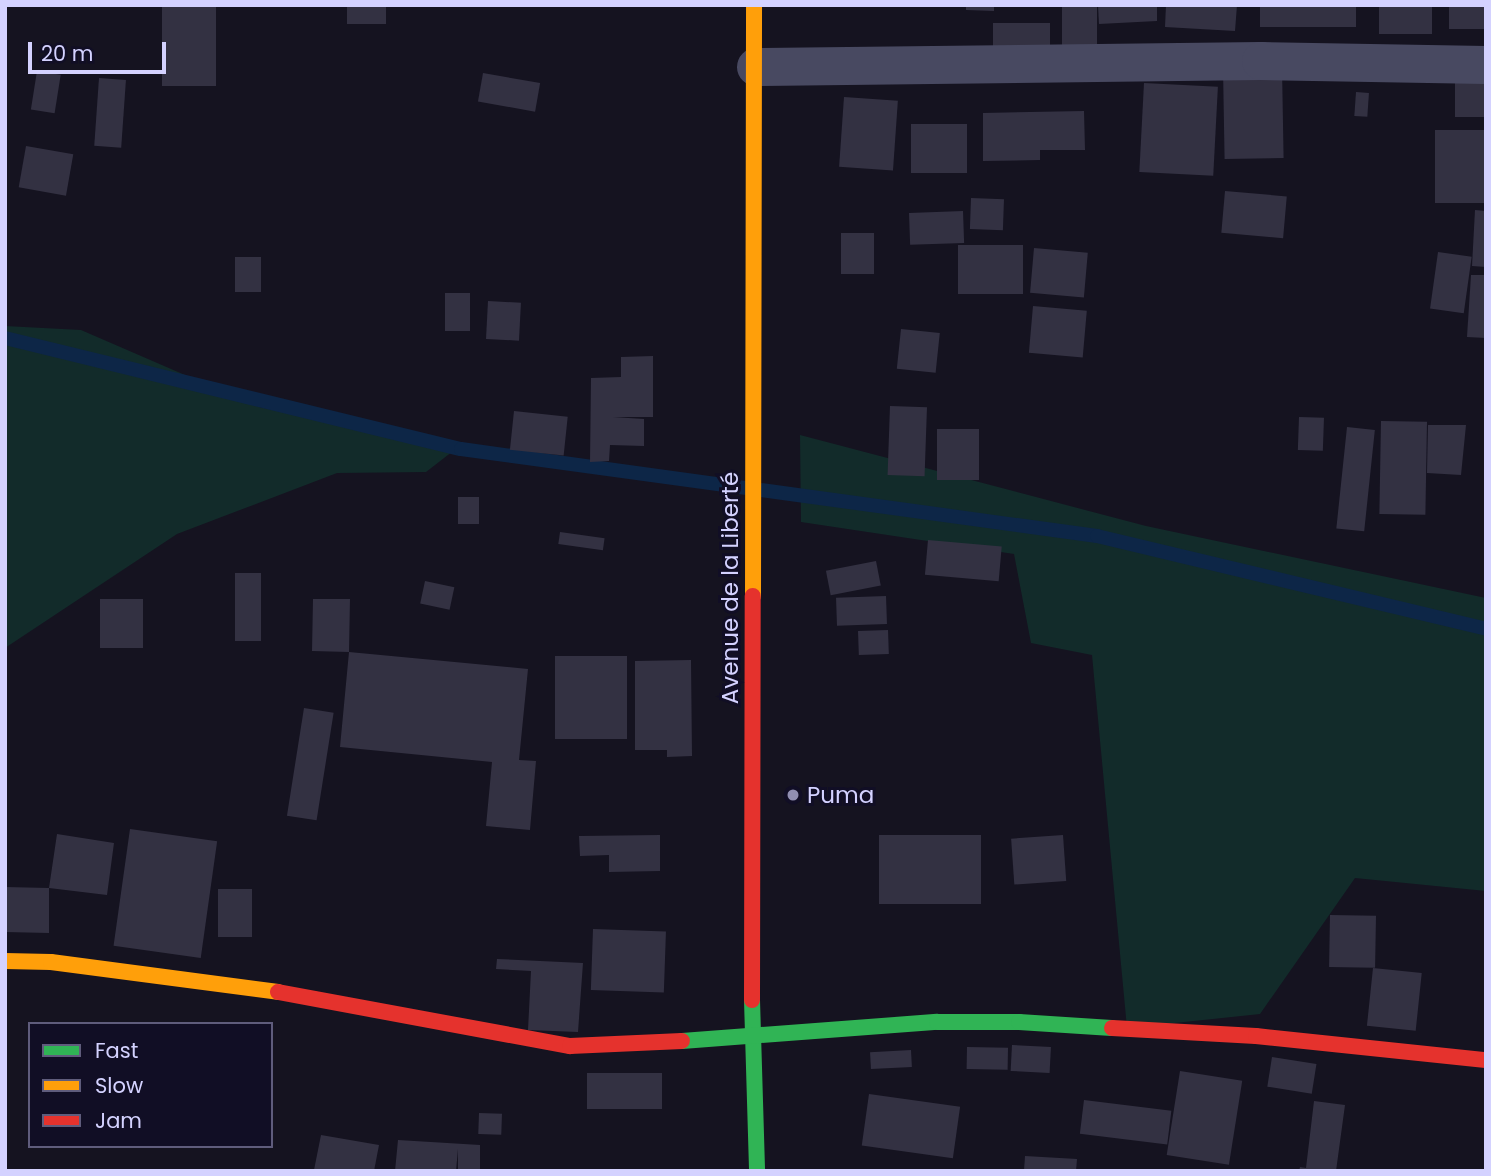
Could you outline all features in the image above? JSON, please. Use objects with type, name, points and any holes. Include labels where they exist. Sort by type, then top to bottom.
[{"type":"street","name":"Avenue de la Liberté","points":[[754,5],[752,1038],[757,1171]]},
{"type":"street","points":[[755,67],[1261,61],[1486,65]]},
{"type":"street","points":[[5,961],[51,962],[236,984],[570,1046],[752,1038],[937,1022],[1019,1021],[1256,1035],[1486,1060]]},
{"type":"green space","points":[[5,326],[81,330],[259,407],[457,448],[426,472],[337,473],[177,534],[5,648]]},
{"type":"green space","points":[[800,435],[1146,526],[1486,598],[1486,891],[1355,878],[1260,1014],[1127,1028],[1092,655],[1031,643],[1014,554],[801,522]]},
{"type":"building","points":[[162,5],[216,5],[216,86],[162,86]]},
{"type":"building","points":[[347,5],[386,5],[386,24],[347,24]]},
{"type":"building","points":[[966,5],[994,5],[994,11],[966,10]]},
{"type":"building","points":[[1062,5],[1097,5],[1097,53],[1062,53]]},
{"type":"building","points":[[1098,5],[1157,5],[1157,21],[1099,24]]},
{"type":"building","points":[[1166,5],[1237,5],[1235,31],[1165,27]]},
{"type":"building","points":[[1260,5],[1356,5],[1356,27],[1260,27]]},
{"type":"building","points":[[1379,5],[1432,5],[1432,34],[1379,34]]},
{"type":"building","points":[[1449,5],[1486,5],[1486,29],[1449,29]]},
{"type":"building","points":[[993,23],[1050,23],[1050,58],[993,58]]},
{"type":"building","points":[[1282,67],[1284,158],[1225,159],[1223,68]]},
{"type":"building","points":[[37,71],[61,75],[55,113],[31,110]]},
{"type":"building","points":[[483,73],[540,83],[535,112],[478,102]]},
{"type":"building","points":[[99,78],[126,80],[121,148],[94,146]]},
{"type":"building","points":[[1455,81],[1486,81],[1486,117],[1455,117]]},
{"type":"building","points":[[1144,83],[1218,87],[1213,176],[1139,172]]},
{"type":"building","points":[[1356,92],[1369,93],[1367,117],[1354,116]]},
{"type":"building","points":[[844,97],[898,101],[893,171],[839,167]]},
{"type":"building","points":[[1084,111],[1085,150],[1040,150],[1040,160],[983,161],[983,113]]},
{"type":"building","points":[[911,124],[967,124],[967,173],[911,173]]},
{"type":"building","points":[[1435,130],[1486,130],[1486,203],[1435,203]]},
{"type":"building","points":[[26,146],[73,154],[66,196],[19,187]]},
{"type":"building","points":[[1225,191],[1287,196],[1283,238],[1221,233]]},
{"type":"building","points":[[971,198],[1004,199],[1003,230],[970,229]]},
{"type":"building","points":[[1475,210],[1486,211],[1486,267],[1472,266]]},
{"type":"building","points":[[963,211],[964,243],[910,245],[909,213]]},
{"type":"building","points":[[841,233],[874,233],[874,274],[841,274]]},
{"type":"building","points":[[958,245],[1023,245],[1023,294],[958,294]]},
{"type":"building","points":[[1034,248],[1088,253],[1084,298],[1030,293]]},
{"type":"building","points":[[1438,252],[1472,257],[1464,313],[1430,308]]},
{"type":"building","points":[[235,257],[261,257],[261,292],[235,292]]},
{"type":"building","points":[[1471,275],[1486,275],[1486,338],[1467,337]]},
{"type":"building","points":[[445,293],[470,293],[470,331],[445,331]]},
{"type":"building","points":[[488,301],[521,303],[519,341],[486,339]]},
{"type":"building","points":[[1033,306],[1087,311],[1083,358],[1029,353]]},
{"type":"building","points":[[901,329],[940,333],[936,373],[897,369]]},
{"type":"building","points":[[653,356],[653,417],[613,417],[644,419],[644,446],[610,445],[609,461],[590,462],[591,378],[621,377],[621,357]]},
{"type":"building","points":[[890,406],[927,407],[925,476],[888,475]]},
{"type":"building","points":[[514,411],[568,417],[564,455],[510,450]]},
{"type":"building","points":[[1299,417],[1324,418],[1323,451],[1298,450]]},
{"type":"building","points":[[1381,421],[1427,422],[1425,515],[1379,514]]},
{"type":"building","points":[[1428,425],[1466,425],[1461,475],[1427,473]]},
{"type":"building","points":[[1347,427],[1375,430],[1364,531],[1336,528]]},
{"type":"building","points":[[937,429],[979,429],[979,480],[937,480]]},
{"type":"building","points":[[458,497],[479,497],[479,524],[458,524]]},
{"type":"building","points":[[560,532],[605,538],[603,550],[558,544]]},
{"type":"building","points":[[928,540],[1002,546],[999,581],[925,575]]},
{"type":"building","points":[[876,561],[881,586],[831,595],[826,571]]},
{"type":"building","points":[[235,573],[261,573],[261,641],[235,641]]},
{"type":"building","points":[[425,581],[454,587],[450,610],[420,603]]},
{"type":"building","points":[[886,596],[887,624],[837,626],[836,598]]},
{"type":"building","points":[[100,599],[143,599],[143,648],[100,648]]},
{"type":"building","points":[[313,599],[350,599],[349,652],[312,651]]},
{"type":"building","points":[[888,630],[889,654],[859,655],[858,631]]},
{"type":"building","points":[[349,652],[528,669],[519,760],[536,761],[530,830],[486,826],[492,762],[340,747]]},
{"type":"building","points":[[555,656],[627,656],[627,739],[555,739]]},
{"type":"building","points":[[691,660],[692,756],[667,757],[667,750],[635,750],[635,661]]},
{"type":"building","points":[[304,708],[334,713],[317,820],[287,816]]},
{"type":"building","points":[[130,829],[217,841],[201,958],[114,946]]},
{"type":"building","points":[[57,834],[114,843],[107,895],[49,888]]},
{"type":"building","points":[[660,835],[660,871],[609,872],[609,855],[580,856],[579,836]]},
{"type":"building","points":[[879,835],[981,835],[981,904],[879,904]]},
{"type":"building","points":[[1063,835],[1066,881],[1014,885],[1011,839]]},
{"type":"building","points":[[5,887],[49,888],[49,933],[5,932]]},
{"type":"building","points":[[218,889],[252,889],[252,937],[218,937]]},
{"type":"building","points":[[1330,915],[1376,916],[1375,968],[1329,967]]},
{"type":"building","points":[[593,929],[666,932],[664,993],[591,990]]},
{"type":"building","points":[[497,959],[583,963],[578,1032],[528,1030],[531,971],[496,969]]},
{"type":"building","points":[[1373,968],[1422,973],[1416,1031],[1367,1026]]},
{"type":"building","points":[[1012,1045],[1051,1047],[1050,1073],[1011,1071]]},
{"type":"building","points":[[967,1047],[1008,1048],[1008,1070],[967,1069]]},
{"type":"building","points":[[911,1050],[912,1067],[871,1069],[870,1052]]},
{"type":"building","points":[[1272,1057],[1316,1064],[1312,1094],[1267,1087]]},
{"type":"building","points":[[1180,1071],[1242,1081],[1229,1165],[1167,1155]]},
{"type":"building","points":[[587,1073],[662,1073],[662,1109],[587,1109]]},
{"type":"building","points":[[869,1094],[960,1107],[953,1158],[862,1145]]},
{"type":"building","points":[[1084,1100],[1171,1111],[1167,1144],[1080,1134]]},
{"type":"building","points":[[1314,1101],[1345,1105],[1336,1171],[1299,1171],[1300,1167],[1306,1168]]},
{"type":"building","points":[[479,1113],[502,1114],[501,1135],[478,1134]]},
{"type":"building","points":[[321,1135],[379,1145],[374,1171],[314,1170]]},
{"type":"building","points":[[398,1140],[480,1145],[480,1171],[458,1171],[458,1149],[456,1171],[395,1171]]},
{"type":"building","points":[[1025,1156],[1077,1159],[1076,1171],[1024,1171]]},
{"type":"waterway","points":[[5,338],[461,449],[1097,536],[1486,629]]},
{"type":"traffic: fast","points":[[752,1000],[757,1171]]},
{"type":"traffic: fast","points":[[682,1041],[937,1022],[1019,1022],[1112,1028]]},
{"type":"traffic: slow","points":[[753,596],[754,5]]},
{"type":"traffic: slow","points":[[5,961],[51,962],[278,992]]},
{"type":"traffic: jam","points":[[752,1000],[753,596]]},
{"type":"traffic: jam","points":[[278,992],[570,1046],[682,1041]]},
{"type":"traffic: jam","points":[[1112,1028],[1256,1036],[1486,1060]]},
{"type":"place","name":"Puma","points":[[793,795]]}]
